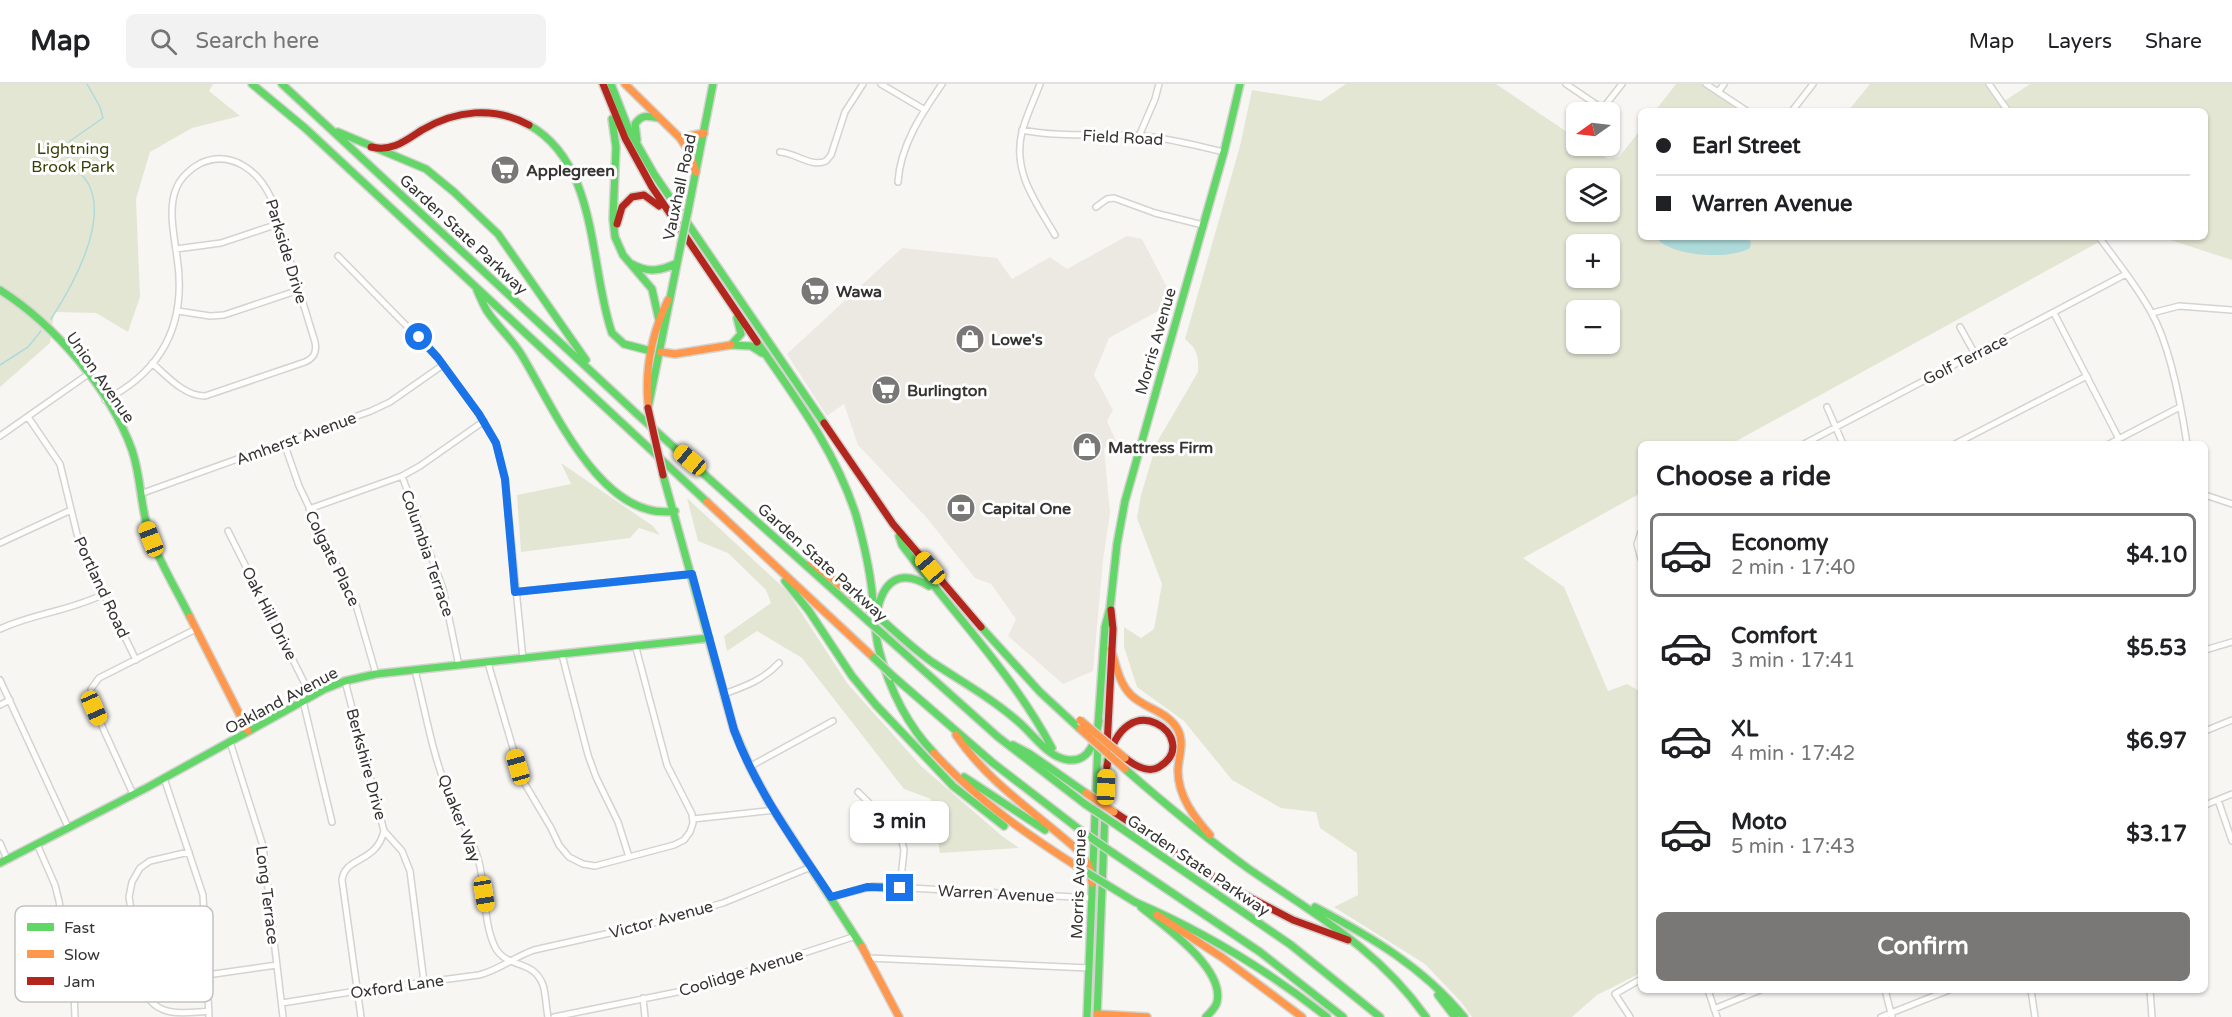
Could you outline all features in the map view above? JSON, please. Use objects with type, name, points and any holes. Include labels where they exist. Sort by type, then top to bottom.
[{"type":"main road","name":"Garden State Parkway","points":[[252,84],[305,128],[951,728],[1013,780],[1084,833],[1231,932],[1343,1017]]},
{"type":"main road","name":"Garden State Parkway","points":[[282,84],[599,379],[998,737],[1085,804],[1282,939],[1380,1017]]},
{"type":"main road","points":[[603,84],[635,158],[678,226],[824,442],[842,478],[865,553],[879,647],[888,679],[917,732],[988,806],[1025,834],[1223,958],[1302,1017]]},
{"type":"main road","points":[[611,84],[638,148],[680,213],[893,524],[960,604],[1040,693],[1125,769],[1224,850],[1364,947],[1397,978],[1426,1017]]},
{"type":"main road","points":[[625,84],[681,138],[696,172]]},
{"type":"main road","name":"Vauxhall Road","points":[[648,408],[713,84]]},
{"type":"main road","name":"Morris Avenue","points":[[1087,1017],[1099,721],[1105,627],[1110,608],[1117,544],[1127,490],[1224,152],[1240,84]]},
{"type":"main road","points":[[608,99],[616,147],[613,219],[617,241],[628,261],[652,290],[659,320]]},
{"type":"main road","points":[[371,147],[385,150],[394,148],[437,122],[469,111],[501,113],[533,127],[557,149],[568,164],[577,183],[612,333],[624,344],[651,351],[655,380]]},
{"type":"main road","points":[[638,148],[635,127],[637,119],[642,116],[659,118]]},
{"type":"main road","points":[[332,130],[426,169],[490,226],[498,234],[599,379]]},
{"type":"main road","points":[[681,138],[704,133]]},
{"type":"main road","points":[[617,241],[621,210],[630,198],[638,194],[653,200],[678,226]]},
{"type":"main road","points":[[628,261],[642,270],[653,273],[677,263]]},
{"type":"main road","points":[[475,286],[488,313],[522,354],[561,428],[585,462],[610,486],[637,506],[658,513],[675,511]]},
{"type":"main road","name":"Union Avenue","points":[[0,290],[42,320],[87,375],[119,423],[132,450],[151,539],[248,731]]},
{"type":"main road","name":"Vauxhall Road","points":[[670,296],[659,320],[651,351],[646,378],[648,408],[663,475],[675,511],[734,730],[749,767],[856,936],[884,983],[899,1017]]},
{"type":"main road","points":[[730,302],[741,332],[739,339],[731,345]]},
{"type":"main road","points":[[661,352],[681,353],[731,345],[751,346],[766,356]]},
{"type":"main road","points":[[893,524],[902,545],[1014,686],[1057,755]]},
{"type":"main road","points":[[778,538],[829,575],[932,662],[989,698],[1057,755],[1071,760],[1086,754],[1094,743],[1099,721]]},
{"type":"main road","points":[[760,552],[809,611],[862,689],[937,770],[990,816],[1035,846],[1057,854]]},
{"type":"main road","points":[[879,647],[878,602],[886,586],[899,579],[913,577],[923,581],[938,593]]},
{"type":"main road","name":"Morris Avenue","points":[[1097,1016],[1112,649],[1110,608]]},
{"type":"main road","name":"Oakland Avenue","points":[[0,863],[164,778],[311,696],[345,681],[376,674],[636,648],[709,638]]},
{"type":"main road","points":[[1112,649],[1124,686],[1136,700],[1162,713],[1176,725],[1182,744],[1178,772],[1181,789],[1189,806],[1224,850]]},
{"type":"main road","points":[[1017,666],[1080,720],[1125,758],[1143,768],[1155,768],[1164,763],[1170,754],[1172,747],[1166,729],[1150,719],[1134,722],[1114,742],[1107,766]]},
{"type":"main road","points":[[951,728],[965,751],[1002,790],[1075,848],[1087,862],[1092,883]]},
{"type":"main road","points":[[998,737],[1030,754],[1224,884],[1293,920],[1364,947]]},
{"type":"main road","points":[[939,757],[971,783],[1075,848]]},
{"type":"main road","points":[[1260,876],[1379,942],[1403,958],[1438,986],[1464,1017]]},
{"type":"main road","points":[[1135,902],[1184,942],[1204,964],[1214,982],[1217,995],[1215,1007],[1206,1017]]},
{"type":"main road","points":[[1135,902],[1171,916],[1232,948],[1327,1017]]},
{"type":"main road","points":[[1403,958],[1434,990],[1455,1017]]},
{"type":"main road","points":[[1097,1016],[1147,1017]]},
{"type":"street","points":[[780,152],[788,152],[814,164],[826,161],[831,155],[845,112],[863,84]]},
{"type":"street","points":[[881,84],[925,110]]},
{"type":"street","points":[[898,182],[902,157],[925,110],[942,84]]},
{"type":"street","points":[[1040,84],[1022,130],[1019,156],[1026,185],[1055,235]]},
{"type":"street","points":[[1139,136],[1159,84]]},
{"type":"street","points":[[1566,84],[1589,102]]},
{"type":"street","points":[[1608,102],[1622,84]]},
{"type":"street","points":[[1706,84],[1742,108]]},
{"type":"street","points":[[1718,92],[1724,84]]},
{"type":"street","points":[[1794,108],[1813,84]]},
{"type":"street","points":[[1989,84],[2006,108]]},
{"type":"street","name":"Field Road","points":[[1022,130],[1052,135],[1139,136],[1170,140],[1224,152]]},
{"type":"street","name":"Parkside Drive","points":[[105,400],[129,386],[153,363],[172,333],[178,311],[179,278],[172,218],[177,185],[191,169],[208,161],[222,158],[235,161],[255,175],[267,189],[316,346],[314,357],[204,396],[194,395],[186,390],[153,363]]},
{"type":"street","points":[[1096,207],[1107,199],[1114,198],[1155,213],[1203,225]]},
{"type":"street","points":[[176,249],[221,243],[278,224]]},
{"type":"street","points":[[2101,240],[2152,313],[2166,349],[2186,441]]},
{"type":"street","points":[[338,256],[419,337],[443,365],[484,421],[496,443],[503,467],[523,659]]},
{"type":"street","name":"Golf Terrace","points":[[1810,441],[2126,274]]},
{"type":"street","points":[[178,311],[210,316],[224,315],[299,290]]},
{"type":"street","points":[[2152,313],[2179,306],[2232,310]]},
{"type":"street","points":[[2054,313],[2119,439]]},
{"type":"street","points":[[1960,327],[1975,354]]},
{"type":"street","name":"Amherst Avenue","points":[[140,494],[381,407],[443,365]]},
{"type":"street","points":[[0,436],[87,375]]},
{"type":"street","points":[[1961,441],[2087,376]]},
{"type":"street","points":[[1827,407],[1842,441]]},
{"type":"street","points":[[2115,441],[2180,407]]},
{"type":"street","name":"Portland Road","points":[[28,417],[60,464],[83,551],[136,660]]},
{"type":"street","points":[[309,509],[402,476],[484,421]]},
{"type":"street","name":"Colgate Place","points":[[284,443],[309,509],[356,605],[376,674]]},
{"type":"street","name":"Columbia Terrace","points":[[402,476],[443,589],[459,666]]},
{"type":"street","points":[[2208,496],[2232,504]]},
{"type":"street","points":[[0,543],[71,510]]},
{"type":"street","name":"Oak Hill Drive","points":[[228,531],[311,696]]},
{"type":"street","points":[[1638,537],[1638,552]]},
{"type":"street","points":[[515,592],[692,574]]},
{"type":"street","points":[[0,629],[35,615],[83,604],[104,594]]},
{"type":"street","points":[[134,794],[91,702],[90,694],[99,678],[196,629]]},
{"type":"street","points":[[2208,649],[2232,642]]},
{"type":"street","points":[[488,663],[522,779],[563,851],[575,861],[591,866],[602,865],[680,842],[690,832],[693,819],[667,765],[636,648]]},
{"type":"street","points":[[562,655],[591,766],[618,822],[629,857]]},
{"type":"street","points":[[724,694],[753,684],[779,663]]},
{"type":"street","name":"Quaker Way","points":[[415,670],[443,777],[479,863],[490,935],[500,955],[509,962]]},
{"type":"street","points":[[0,680],[68,826]]},
{"type":"street","name":"Berkshire Drive","points":[[345,681],[384,831],[402,851],[410,871],[424,982]]},
{"type":"street","points":[[0,705],[10,700]]},
{"type":"street","points":[[303,701],[332,822]]},
{"type":"street","points":[[2208,730],[2232,720]]},
{"type":"street","points":[[749,767],[833,721]]},
{"type":"street","name":"Long Terrace","points":[[230,742],[263,846],[283,1017]]},
{"type":"street","points":[[164,778],[203,895],[204,906]]},
{"type":"street","points":[[858,792],[900,832],[904,850],[900,888]]},
{"type":"street","points":[[2208,803],[2232,794]]},
{"type":"street","points":[[2217,800],[2232,841]]},
{"type":"street","points":[[693,819],[775,810]]},
{"type":"street","points":[[361,1017],[342,875],[349,865],[364,859],[374,851],[384,831]]},
{"type":"street","points":[[0,843],[7,859]]},
{"type":"street","points":[[37,844],[55,885],[59,906]]},
{"type":"street","points":[[130,906],[129,897],[132,882],[143,866],[153,860],[189,852]]},
{"type":"street","name":"Victor Avenue","points":[[509,962],[519,955],[534,950],[650,924],[723,903],[811,867]]},
{"type":"street","name":"Warren Avenue","points":[[831,897],[867,887],[1091,898]]},
{"type":"street","name":"Coolidge Avenue","points":[[554,1017],[697,988],[856,936]]},
{"type":"street","points":[[869,958],[1089,968]]},
{"type":"street","points":[[509,962],[528,966],[537,976],[543,986],[548,1017]]},
{"type":"street","name":"Oxford Lane","points":[[282,1003],[479,975],[492,972],[509,962]]},
{"type":"street","points":[[213,974],[277,965]]},
{"type":"street","points":[[1630,1017],[1615,994],[1638,981]]},
{"type":"street","points":[[1709,993],[1717,1017]]},
{"type":"street","points":[[1714,1009],[1753,993]]},
{"type":"street","points":[[1886,993],[1892,1015]]},
{"type":"street","points":[[1881,1017],[1892,1015],[1942,993]]},
{"type":"street","points":[[2031,993],[2035,1017]]},
{"type":"street","points":[[2150,993],[2152,1017]]},
{"type":"street","points":[[643,999],[645,1017]]},
{"type":"street","points":[[74,1002],[75,1017]]},
{"type":"street","points":[[150,1002],[157,1009],[169,1014],[209,1014]]},
{"type":"shaded area","points":[[1127,236],[1142,239],[1171,295],[1169,305],[1109,338],[1094,375],[1113,410],[1107,421],[1117,443],[1104,448],[1110,513],[1103,560],[1093,671],[1063,684],[1008,636],[1016,619],[991,584],[975,578],[926,517],[858,445],[844,404],[827,416],[787,354],[902,248],[997,258],[1012,279],[1050,257],[1067,269]]},
{"type":"green space","name":"Lightning Brook Park","points":[[0,84],[213,84],[209,91],[240,116],[192,128],[150,152],[136,199],[140,297],[128,332],[96,313],[54,312],[50,343],[0,387]]},
{"type":"green space","points":[[1346,84],[1496,84],[1566,131],[1566,156],[1603,156],[1608,159],[1619,157],[1638,133],[1638,240],[2103,240],[1736,441],[1638,441],[1638,495],[1523,558],[1564,587],[1608,691],[1627,684],[1638,690],[1638,974],[1597,995],[1572,1017],[1472,1017],[1462,1003],[1425,964],[1334,907],[1358,895],[1357,853],[1320,828],[1316,812],[1281,808],[1232,780],[1184,721],[1137,687],[1124,647],[1124,627],[1141,638],[1154,629],[1162,584],[1137,518],[1141,495],[1157,442],[1198,372],[1196,353],[1185,339],[1240,146],[1252,90],[1321,101]]},
{"type":"green space","points":[[1676,84],[1704,84],[1741,108],[1657,108]]},
{"type":"green space","points":[[1870,84],[1989,84],[2003,102],[2030,84],[2232,84],[2232,260],[2170,240],[2208,240],[2208,108],[1850,108]]},
{"type":"green space","points":[[561,463],[653,526],[660,535],[639,528],[630,538],[521,552],[517,495],[571,484]]},
{"type":"green space","points":[[687,498],[788,592],[847,683],[921,766],[1019,848],[940,853],[931,799],[904,789],[802,658],[757,631],[727,651],[724,636],[771,603],[766,590],[728,553],[698,541]]},
{"type":"water","points":[[1659,240],[1750,240],[1751,243],[1750,248],[1741,252],[1715,255],[1686,252],[1663,244]]},
{"type":"waterway","points":[[51,319],[77,273],[91,236],[94,217],[94,200],[89,185],[64,151],[70,141],[103,118],[100,107],[87,84]]},
{"type":"waterway","points":[[0,365],[28,347],[41,331]]},
{"type":"traffic: fast","points":[[252,84],[305,128],[707,502]]},
{"type":"traffic: fast","points":[[282,84],[638,415],[868,621]]},
{"type":"traffic: fast","points":[[611,84],[629,130],[654,174],[824,423]]},
{"type":"traffic: fast","points":[[688,211],[713,84]]},
{"type":"traffic: fast","points":[[1098,726],[1105,627],[1110,608],[1117,544],[1125,501],[1224,152],[1240,84]]},
{"type":"traffic: fast","points":[[637,140],[635,124],[646,116],[659,118]]},
{"type":"traffic: fast","points":[[612,119],[616,147],[613,219],[615,237],[623,255],[652,289],[659,320]]},
{"type":"traffic: fast","points":[[529,125],[552,142],[568,165],[580,191],[612,333],[624,344],[651,351]]},
{"type":"traffic: fast","points":[[338,132],[426,169],[454,192],[498,234],[586,360]]},
{"type":"traffic: fast","points":[[681,244],[688,211]]},
{"type":"traffic: fast","points":[[648,408],[681,244]]},
{"type":"traffic: fast","points":[[632,264],[654,270],[677,263]]},
{"type":"traffic: fast","points":[[0,290],[20,304],[60,339],[110,404],[132,450],[151,539],[190,617]]},
{"type":"traffic: fast","points":[[477,290],[487,311],[521,354],[564,429],[602,480],[624,499],[648,510],[675,511]]},
{"type":"traffic: fast","points":[[731,345],[741,334],[737,318]]},
{"type":"traffic: fast","points":[[757,342],[813,425],[847,491],[866,553],[876,635],[883,664],[907,718],[934,753]]},
{"type":"traffic: fast","points":[[731,345],[751,346],[762,353]]},
{"type":"traffic: fast","points":[[663,475],[734,730],[770,804],[862,947]]},
{"type":"traffic: fast","points":[[899,536],[902,545],[921,570],[1001,669],[1052,748]]},
{"type":"traffic: fast","points":[[877,612],[884,592],[894,581],[909,578],[929,586]]},
{"type":"traffic: fast","points":[[785,581],[809,611],[852,676],[876,705],[953,786],[1004,826]]},
{"type":"traffic: fast","points":[[868,608],[883,621]]},
{"type":"traffic: fast","points":[[868,621],[884,635]]},
{"type":"traffic: fast","points":[[883,621],[926,657],[1001,707],[1055,755],[1069,760],[1083,757],[1091,748],[1099,721]]},
{"type":"traffic: fast","points":[[981,627],[1040,692],[1080,729]]},
{"type":"traffic: fast","points":[[884,635],[998,737],[1085,804]]},
{"type":"traffic: fast","points":[[0,863],[148,787],[325,689],[345,681],[376,674],[709,638]]},
{"type":"traffic: fast","points":[[874,658],[894,677]]},
{"type":"traffic: fast","points":[[894,677],[993,763],[1084,833]]},
{"type":"traffic: fast","points":[[1087,1017],[1098,742]]},
{"type":"traffic: fast","points":[[1013,745],[1030,754],[1086,793]]},
{"type":"traffic: fast","points":[[1097,1017],[1107,760]]},
{"type":"traffic: fast","points":[[1125,769],[1217,845],[1322,918],[1366,952],[1387,971],[1426,1017]]},
{"type":"traffic: fast","points":[[964,777],[1045,830]]},
{"type":"traffic: fast","points":[[1085,804],[1115,824]]},
{"type":"traffic: fast","points":[[1115,824],[1291,945],[1380,1017]]},
{"type":"traffic: fast","points":[[1084,833],[1113,853]]},
{"type":"traffic: fast","points":[[1113,853],[1260,952],[1343,1017]]},
{"type":"traffic: fast","points":[[1078,867],[1135,902]]},
{"type":"traffic: fast","points":[[1135,902],[1235,953],[1282,983],[1327,1017]]},
{"type":"traffic: fast","points":[[1141,907],[1191,949],[1212,975],[1217,989],[1217,1002],[1206,1017]]},
{"type":"traffic: fast","points":[[1315,907],[1376,942],[1414,968],[1464,1017]]},
{"type":"traffic: fast","points":[[1438,995],[1455,1017]]},
{"type":"traffic: slow","points":[[625,84],[680,138],[688,150],[696,172]]},
{"type":"traffic: slow","points":[[680,138],[704,133]]},
{"type":"traffic: slow","points":[[648,403],[651,350],[668,300]]},
{"type":"traffic: slow","points":[[661,352],[675,354],[731,345]]},
{"type":"traffic: slow","points":[[707,502],[874,658]]},
{"type":"traffic: slow","points":[[811,562],[868,608]]},
{"type":"traffic: slow","points":[[190,617],[248,731]]},
{"type":"traffic: slow","points":[[1111,649],[1118,674],[1131,695],[1168,718],[1178,730],[1181,740],[1178,771],[1181,789],[1193,813],[1210,835]]},
{"type":"traffic: slow","points":[[1080,720],[1125,758]]},
{"type":"traffic: slow","points":[[1080,729],[1125,769]]},
{"type":"traffic: slow","points":[[956,735],[983,769],[1081,853],[1089,866],[1092,883]]},
{"type":"traffic: slow","points":[[934,753],[967,786],[1002,815],[1078,867]]},
{"type":"traffic: slow","points":[[1086,793],[1114,812]]},
{"type":"traffic: slow","points":[[1157,915],[1223,958],[1302,1017]]},
{"type":"traffic: slow","points":[[862,947],[899,1017]]},
{"type":"traffic: slow","points":[[1097,1014],[1147,1017]]},
{"type":"traffic: jam","points":[[603,84],[625,138],[652,187],[757,342]]},
{"type":"traffic: jam","points":[[371,147],[392,147],[435,123],[475,113],[502,115],[529,125]]},
{"type":"traffic: jam","points":[[617,224],[622,207],[632,197],[644,195],[659,206]]},
{"type":"traffic: jam","points":[[648,408],[663,475]]},
{"type":"traffic: jam","points":[[824,423],[893,524],[981,627]]},
{"type":"traffic: jam","points":[[1107,747],[1113,629],[1111,610]]},
{"type":"traffic: jam","points":[[1107,766],[1116,740],[1128,725],[1143,721],[1156,723],[1167,732],[1173,743],[1171,756],[1155,769],[1141,768],[1125,758]]},
{"type":"traffic: jam","points":[[1114,812],[1224,884],[1293,920],[1348,940]]},
{"type":"place","name":"Applegreen","points":[[505,170]]},
{"type":"place","name":"Wawa","points":[[815,291]]},
{"type":"place","name":"Lowe's","points":[[970,339]]},
{"type":"place","name":"Burlington","points":[[886,390]]},
{"type":"place","name":"Mattress Firm","points":[[1087,447]]},
{"type":"place","name":"Capital One","points":[[961,508]]},
{"type":"route","points":[[419,337],[438,358],[479,414],[496,443],[505,479],[515,592],[692,574],[741,750],[775,810],[831,897],[874,886],[900,888]]}]
